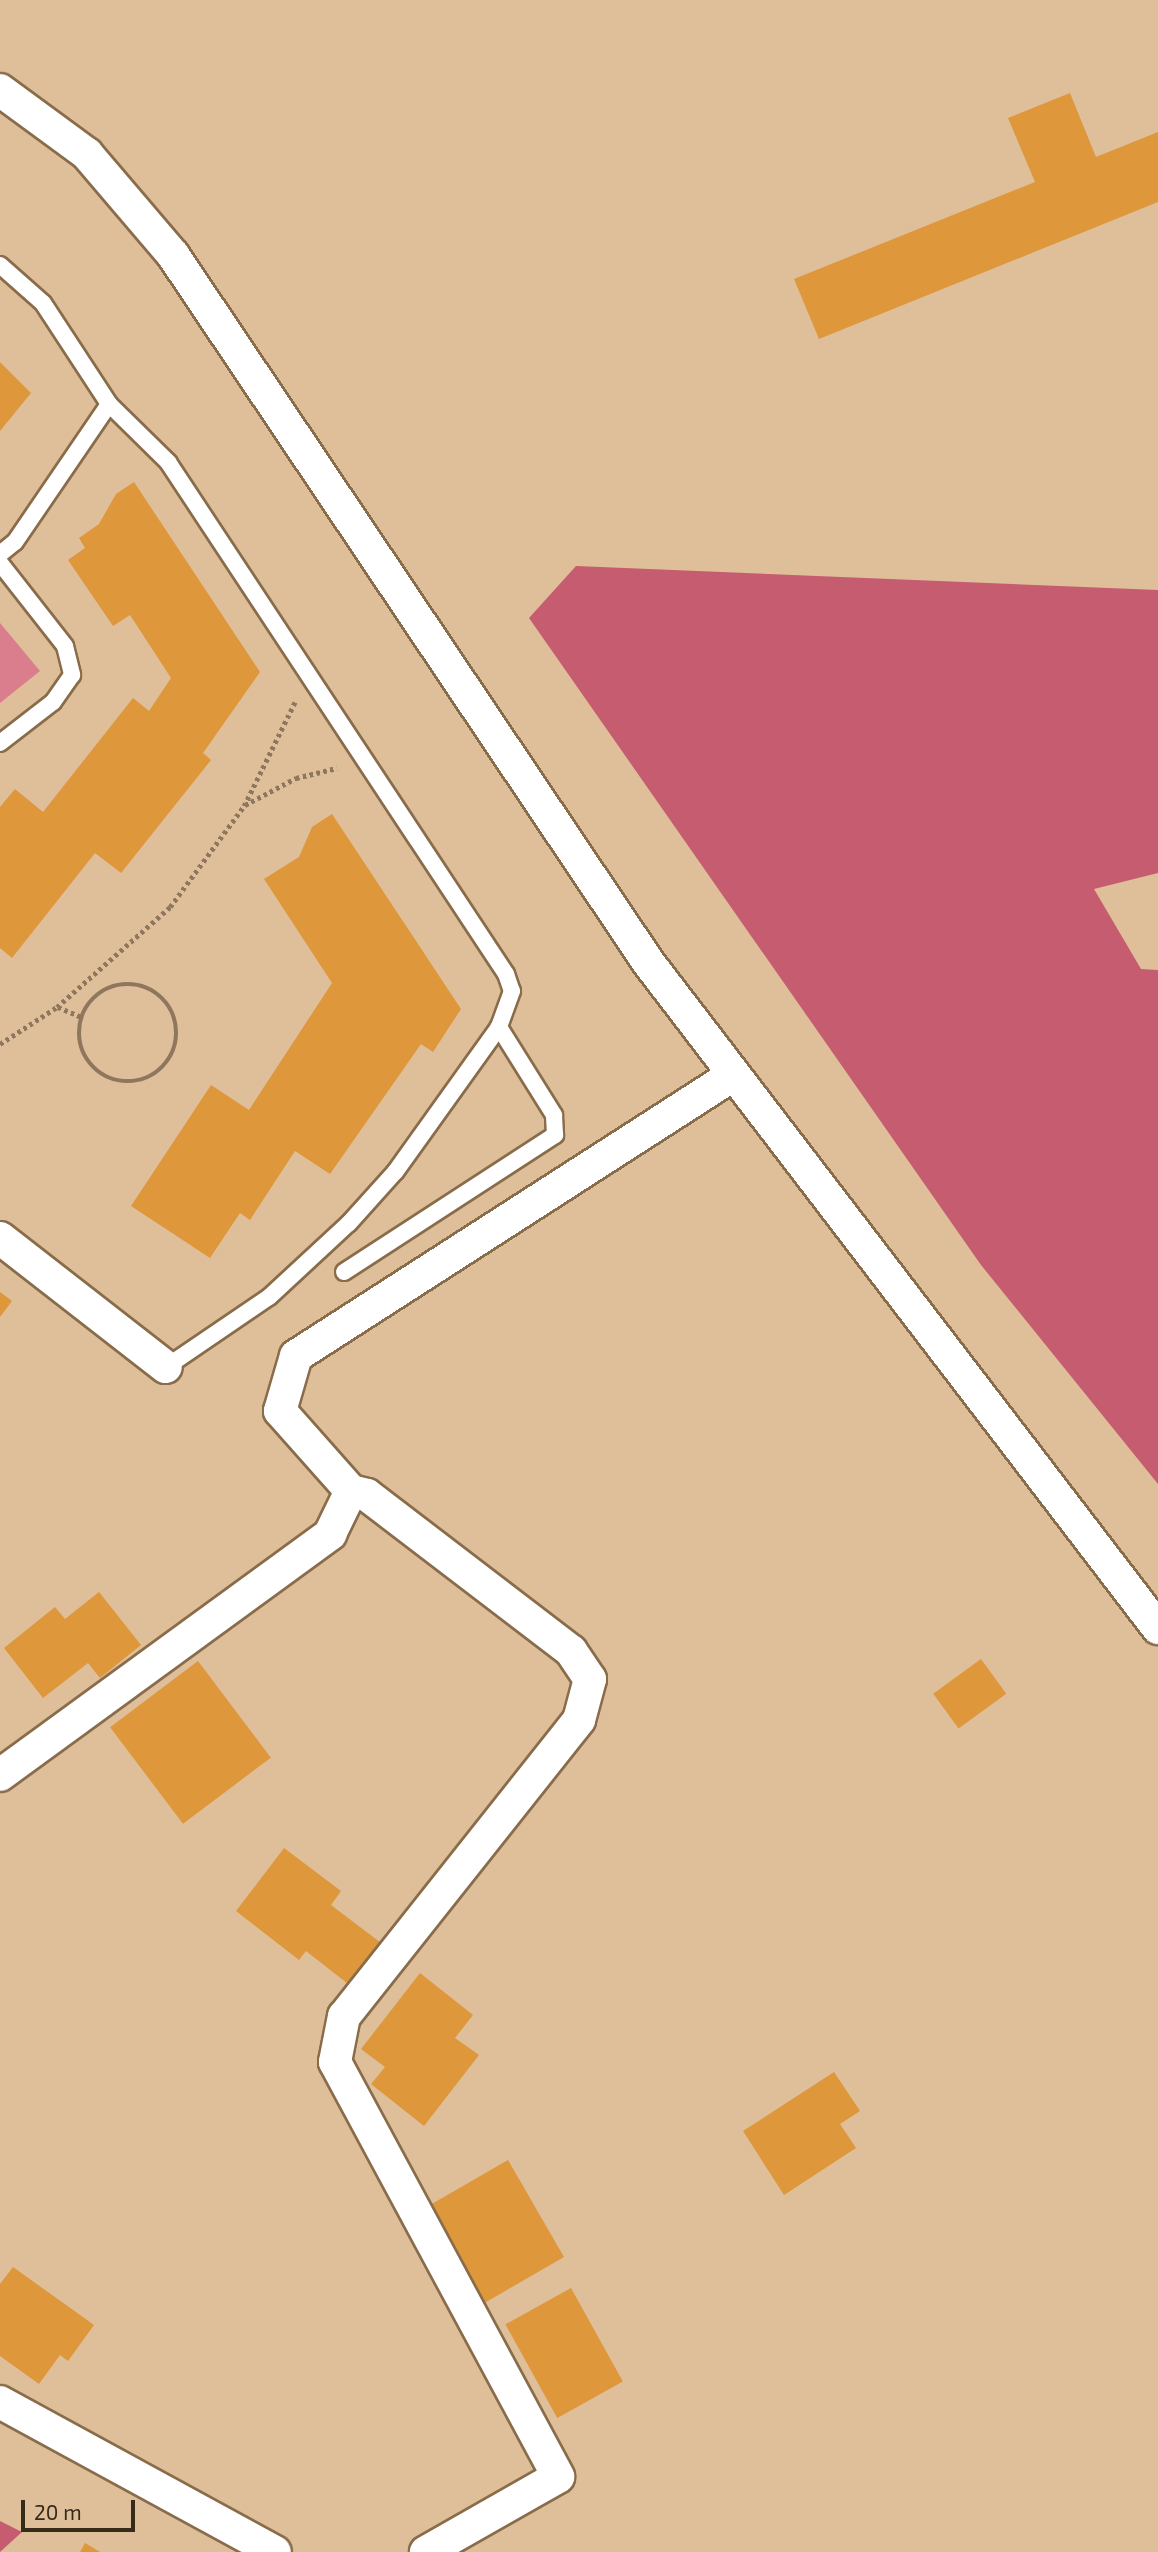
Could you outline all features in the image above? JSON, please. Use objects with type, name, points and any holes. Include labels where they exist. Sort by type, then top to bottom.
[{"type":"street","points":[[0,90],[87,154],[173,255],[648,962],[1158,1628]]},
{"type":"street","points":[[426,2552],[558,2477],[335,2062],[344,2016],[579,1720],[590,1679],[571,1651],[366,1495],[351,1491],[280,1411],[296,1356],[733,1075]]},
{"type":"street","points":[[0,1238],[166,1367]]},
{"type":"street","points":[[0,1775],[330,1534],[351,1491]]},
{"type":"street","points":[[0,2402],[275,2552]]},
{"type":"lane","points":[[0,265],[43,303],[109,404],[168,462],[506,974],[512,991],[499,1027],[395,1172],[349,1223],[269,1297],[166,1367]]},
{"type":"lane","points":[[0,554],[15,542],[109,404]]},
{"type":"lane","points":[[0,564],[65,646],[72,675],[53,702],[0,743]]},
{"type":"lane","points":[[344,1272],[555,1135],[554,1115],[499,1027]]},
{"type":"path","points":[[0,1044],[57,1007],[170,907],[244,806],[307,672]]},
{"type":"path","points":[[244,806],[296,778],[366,761]]},
{"type":"path","points":[[113,986],[147,987],[171,1010],[176,1043],[151,1076],[110,1078],[85,1056],[82,1017],[98,994],[113,986]]},
{"type":"path","points":[[57,1007],[82,1017]]},
{"type":"shaded area","points":[[576,566],[1158,590],[1158,873],[1094,889],[1141,969],[1158,970],[1158,1484],[981,1265],[529,618]]},
{"type":"shaded area","points":[[0,623],[40,671],[0,703]]},
{"type":"shaded area","points":[[0,2521],[22,2532],[0,2552]]},
{"type":"building","points":[[1070,93],[1096,157],[1158,132],[1158,202],[819,339],[794,279],[1035,182],[1008,118]]},
{"type":"building","points":[[0,362],[31,393],[0,431]]},
{"type":"building","points":[[134,482],[260,672],[203,753],[211,760],[121,873],[95,853],[12,958],[0,948],[0,807],[15,789],[43,812],[133,698],[149,711],[171,678],[130,615],[113,626],[68,560],[85,548],[79,538],[99,524],[116,494]]},
{"type":"building","points":[[332,814],[461,1009],[433,1052],[421,1044],[330,1174],[295,1151],[250,1220],[240,1213],[210,1258],[131,1206],[211,1085],[249,1110],[332,983],[264,879],[299,857],[312,827]]},
{"type":"building","points":[[0,1292],[12,1301],[0,1317]]},
{"type":"building","points":[[99,1592],[141,1645],[100,1678],[88,1663],[43,1698],[4,1648],[55,1607],[65,1619]]},
{"type":"building","points":[[981,1659],[1006,1694],[959,1728],[933,1694]]},
{"type":"building","points":[[198,1661],[271,1758],[183,1824],[110,1727]]},
{"type":"building","points":[[284,1848],[341,1891],[331,1905],[393,1952],[361,1994],[306,1951],[299,1960],[236,1911]]},
{"type":"building","points":[[420,1973],[473,2015],[455,2038],[479,2055],[424,2126],[371,2084],[385,2067],[361,2049]]},
{"type":"building","points":[[834,2072],[860,2111],[840,2124],[856,2148],[784,2195],[743,2131]]},
{"type":"building","points":[[508,2160],[564,2257],[484,2303],[428,2206]]},
{"type":"building","points":[[13,2267],[94,2325],[68,2361],[60,2355],[39,2384],[0,2356],[0,2284]]},
{"type":"building","points":[[571,2288],[623,2382],[557,2418],[505,2324]]},
{"type":"building","points":[[85,2543],[100,2552],[80,2552]]}]
